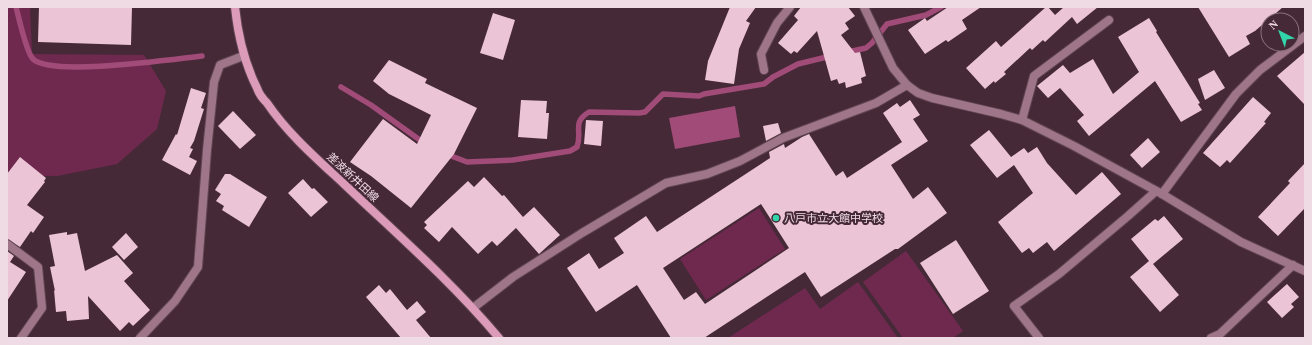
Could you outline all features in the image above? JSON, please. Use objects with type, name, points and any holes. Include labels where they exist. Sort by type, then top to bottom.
[{"type":"main road","name":"差波新井田線","points":[[235,7],[243,56],[257,90],[276,117],[303,146],[473,308],[499,338]]},
{"type":"street","points":[[764,70],[761,54],[777,23],[790,7]]},
{"type":"street","points":[[864,7],[893,68],[907,85],[918,93],[932,98],[1022,120],[1074,146],[1159,193],[1241,242],[1305,271]]},
{"type":"street","points":[[1022,120],[1034,76],[1109,20]]},
{"type":"street","points":[[1039,338],[1014,306],[1059,274],[1128,216],[1159,193],[1236,94],[1260,70],[1305,36]]},
{"type":"street","points":[[140,338],[175,301],[198,267],[214,82],[220,66],[243,56]]},
{"type":"street","points":[[473,308],[513,277],[582,233],[666,183],[708,174],[740,161],[783,138],[876,103],[907,85]]},
{"type":"street","points":[[7,244],[38,267],[42,308],[21,338]]},
{"type":"street","points":[[1211,338],[1220,334],[1293,265]]},
{"type":"shaded area","points":[[7,7],[30,7],[32,54],[144,55],[166,91],[157,129],[117,164],[57,176],[7,175]]},
{"type":"shaded area","points":[[735,106],[740,137],[675,149],[669,118]]},
{"type":"shaded area","points":[[759,208],[785,249],[706,300],[680,259]]},
{"type":"shaded area","points":[[906,251],[963,331],[953,338],[903,338],[863,282]]},
{"type":"shaded area","points":[[858,282],[898,338],[728,338],[805,288],[820,309]]},
{"type":"building","points":[[39,7],[132,7],[131,45],[38,42]]},
{"type":"building","points":[[730,7],[756,7],[746,21],[750,23],[739,49],[734,84],[705,80],[708,61]]},
{"type":"building","points":[[801,7],[848,7],[855,16],[845,23],[849,29],[841,35],[855,53],[860,52],[866,76],[861,78],[862,83],[846,88],[845,82],[839,84],[837,79],[831,81],[817,31],[797,53],[794,51],[791,54],[778,43],[798,20],[794,16]]},
{"type":"building","points":[[948,7],[981,7],[962,20],[967,29],[948,42],[946,40],[925,54],[908,30],[925,18],[927,21]]},
{"type":"building","points":[[1046,7],[1048,7],[1055,15],[1064,7],[1098,7],[1077,24],[1072,17],[1045,42],[1043,40],[1032,50],[1030,48],[1004,72],[1006,74],[995,83],[994,81],[985,89],[966,68],[996,41],[1001,47]]},
{"type":"building","points":[[1198,7],[1283,7],[1277,12],[1260,12],[1260,27],[1246,36],[1250,44],[1229,57]]},
{"type":"building","points":[[493,13],[515,20],[503,60],[480,53]]},
{"type":"building","points":[[1149,18],[1157,31],[1156,32],[1200,103],[1198,104],[1202,110],[1181,122],[1155,81],[1089,136],[1077,121],[1084,115],[1060,88],[1048,98],[1037,86],[1063,65],[1070,73],[1093,59],[1113,94],[1139,72],[1118,37]]},
{"type":"building","points":[[1305,52],[1305,105],[1277,76]]},
{"type":"building","points":[[389,60],[427,79],[425,83],[477,108],[454,154],[411,208],[371,176],[350,162],[383,119],[417,144],[431,115],[389,94],[373,81]]},
{"type":"building","points":[[1214,70],[1225,88],[1205,100],[1198,79]]},
{"type":"building","points":[[191,88],[206,93],[201,108],[204,109],[194,141],[190,148],[193,149],[189,157],[197,161],[190,175],[162,160],[176,134],[177,135]]},
{"type":"building","points":[[1253,97],[1271,113],[1264,122],[1266,123],[1230,163],[1227,160],[1220,167],[1203,153]]},
{"type":"building","points":[[521,100],[547,101],[546,113],[549,113],[547,139],[518,137]]},
{"type":"building","points":[[910,100],[920,115],[913,119],[928,141],[891,165],[913,199],[928,187],[947,213],[898,249],[895,249],[821,297],[805,272],[704,338],[671,338],[637,285],[596,312],[567,268],[589,253],[599,269],[624,253],[614,238],[646,216],[657,232],[770,158],[769,152],[784,144],[785,148],[809,134],[836,176],[843,171],[847,178],[902,142],[883,113],[897,103],[900,107]],"holes":[[[761,204],[789,248],[705,304],[696,292],[684,300],[663,268]]]},
{"type":"building","points":[[233,111],[256,135],[240,149],[218,126]]},
{"type":"building","points":[[586,120],[603,121],[601,146],[584,144]]},
{"type":"building","points":[[778,123],[781,133],[766,141],[763,126]]},
{"type":"building","points":[[989,130],[1011,157],[1024,148],[1028,153],[1037,147],[1047,163],[1076,195],[1102,172],[1121,194],[1054,251],[1047,242],[1033,253],[1029,248],[1022,253],[998,222],[1033,193],[1014,165],[997,178],[970,145]]},
{"type":"building","points":[[1148,138],[1160,152],[1142,168],[1130,155]]},
{"type":"building","points":[[20,157],[46,178],[44,181],[45,182],[27,205],[44,217],[33,233],[31,231],[20,247],[7,239],[7,174]]},
{"type":"building","points":[[1305,163],[1305,208],[1278,236],[1258,217],[1290,183],[1288,181]]},
{"type":"building","points":[[225,174],[230,174],[267,197],[249,227],[222,210],[224,206],[216,201],[221,194],[215,190]]},
{"type":"building","points":[[484,177],[502,196],[504,195],[523,217],[534,207],[560,235],[539,254],[516,228],[497,246],[492,241],[478,254],[452,227],[439,242],[424,228],[427,225],[424,222],[468,181],[474,187]]},
{"type":"building","points":[[303,179],[312,189],[314,188],[328,202],[311,217],[288,193]]},
{"type":"building","points":[[1164,216],[1183,239],[1153,264],[1179,295],[1160,312],[1130,277],[1149,261],[1131,239],[1155,219],[1158,221]]},
{"type":"building","points":[[67,232],[67,235],[77,233],[85,271],[117,255],[133,273],[124,281],[150,310],[133,326],[129,322],[120,331],[88,296],[89,319],[67,321],[66,311],[56,312],[54,290],[55,291],[50,267],[55,266],[49,235]]},
{"type":"building","points":[[126,233],[138,247],[124,260],[112,247]]},
{"type":"building","points":[[956,240],[989,291],[953,314],[920,263]]},
{"type":"building","points":[[7,251],[14,256],[10,262],[26,272],[7,301]]},
{"type":"building","points":[[1287,284],[1299,297],[1291,304],[1294,307],[1282,318],[1267,302]]},
{"type":"building","points":[[379,285],[386,293],[390,289],[407,310],[417,301],[426,312],[416,320],[431,338],[401,338],[366,297]]},
{"type":"waterway","points":[[16,7],[30,55],[33,59],[44,64],[63,67],[87,67],[202,56]]},
{"type":"waterway","points":[[848,52],[866,48],[872,43],[887,24],[926,15],[941,7]]},
{"type":"waterway","points":[[446,154],[467,162],[513,160],[570,151],[577,147],[580,120],[589,112],[645,112],[663,94],[699,96],[764,84],[773,77],[798,64],[831,56]]},
{"type":"waterway","points":[[341,87],[371,105],[424,143]]},
{"type":"place","name":"八戸市立大館中学校","points":[[776,218]]}]
